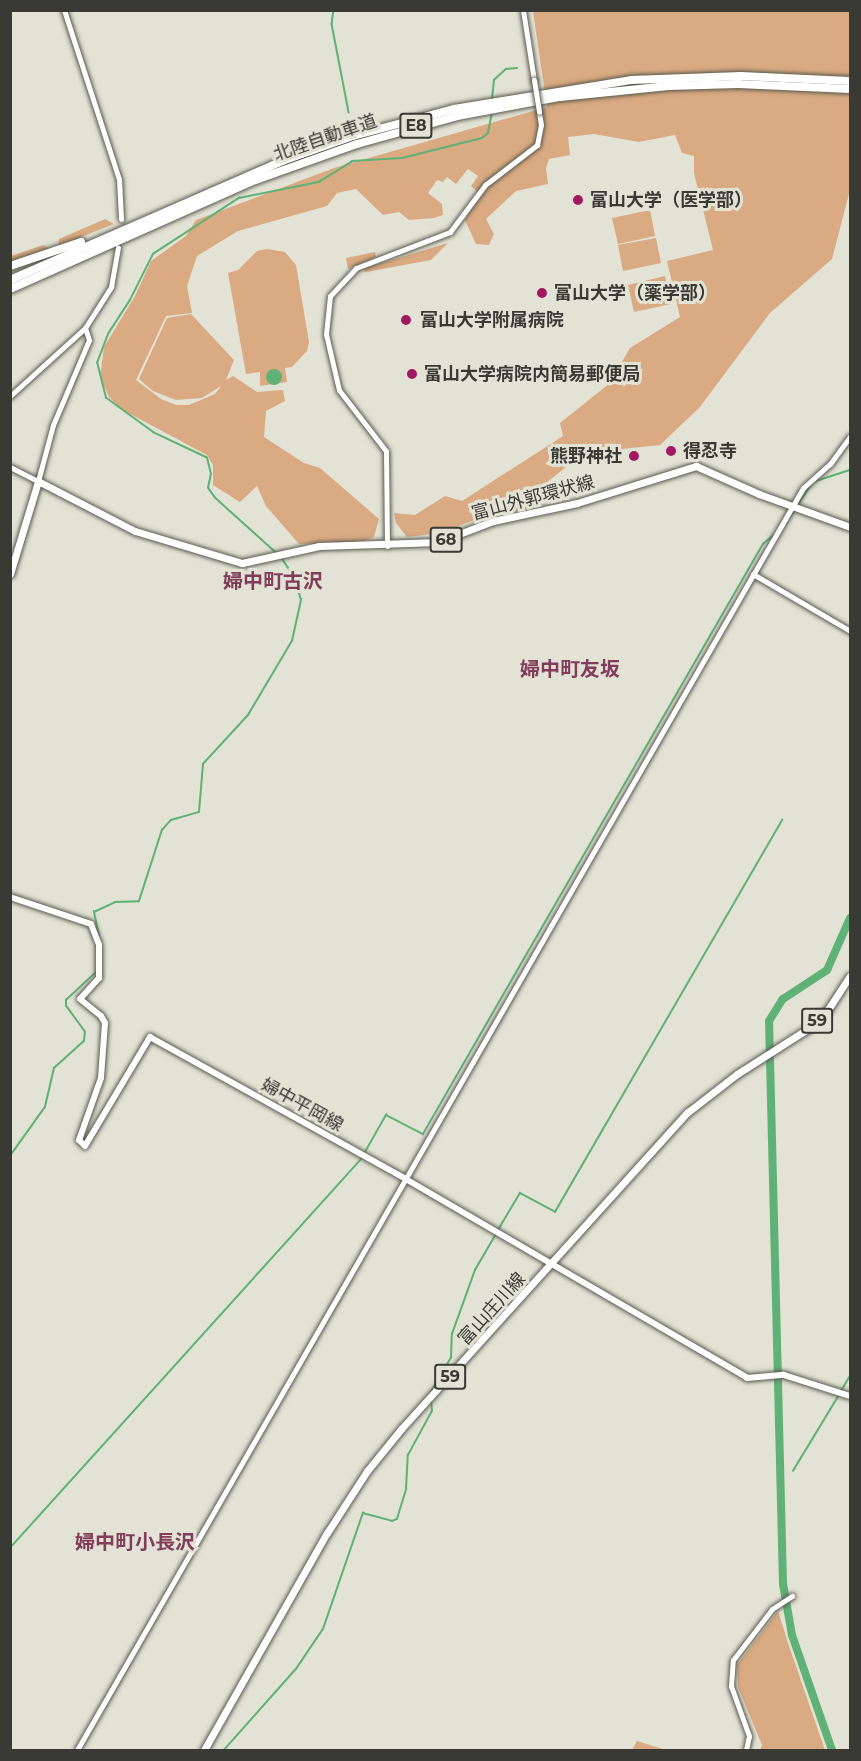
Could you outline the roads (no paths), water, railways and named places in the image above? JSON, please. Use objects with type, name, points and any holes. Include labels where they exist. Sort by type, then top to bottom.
[{"type":"highway","name":"北陸自動車道","points":[[10,280],[178,204],[354,136],[523,94],[667,78],[777,76],[850,81]]},
{"type":"highway","name":"北陸自動車道","points":[[10,292],[63,265],[286,168],[390,134],[479,111],[560,97],[668,86],[738,84],[850,89]]},
{"type":"highway","points":[[10,266],[178,204]]},
{"type":"main road","name":"富山外郭環状線","points":[[38,481],[135,531],[226,560],[251,562],[319,546],[387,546],[438,542],[493,521],[577,503],[696,466],[793,507],[850,526]]},
{"type":"main road","points":[[10,574],[38,481]]},
{"type":"main road","name":"婦中平岡線","points":[[10,897],[91,924],[99,945],[99,978],[80,999],[104,1019],[101,1078],[80,1142],[86,1146],[150,1037],[404,1178],[747,1378],[784,1375],[850,1396]]},
{"type":"main road","name":"富山庄川線","points":[[204,1750],[327,1533],[367,1471],[688,1112],[738,1074],[765,1059],[820,1019],[850,976]]},
{"type":"street","points":[[64,10],[119,179],[121,219]]},
{"type":"street","points":[[387,546],[386,451],[339,390],[326,334],[330,296],[356,268],[450,232],[485,185],[537,145],[541,125],[523,10]]},
{"type":"street","points":[[10,396],[85,328],[109,292],[118,248]]},
{"type":"street","points":[[10,467],[38,481],[53,425],[89,340],[85,328]]},
{"type":"street","points":[[77,1750],[753,574],[810,480],[830,464],[850,436]]},
{"type":"street","points":[[753,574],[850,631]]},
{"type":"street","points":[[746,1750],[749,1736],[731,1686],[733,1660],[781,1602],[792,1596]]},
{"type":"waterway","points":[[334,10],[332,24],[349,112]]},
{"type":"waterway","points":[[492,99],[494,80],[506,69],[517,68]]},
{"type":"waterway","points":[[276,553],[215,498],[208,488],[211,474],[207,458],[154,433],[106,398],[97,363],[108,334],[130,300],[153,254],[239,198],[319,182],[352,161],[402,158],[482,138],[488,133],[492,113]]},
{"type":"waterway","points":[[797,506],[813,482],[850,470]]},
{"type":"waterway","points":[[779,533],[795,510]]},
{"type":"waterway","points":[[365,1152],[386,1115],[423,1134],[763,544],[775,534]]},
{"type":"waterway","points":[[99,936],[94,912],[115,902],[139,901],[162,830],[171,820],[199,812],[203,764],[248,715],[292,641],[301,600],[294,577],[281,558]]},
{"type":"waterway","points":[[498,1230],[520,1193],[555,1212],[782,820]]},
{"type":"waterway","points":[[832,1750],[792,1635],[783,1584],[769,1021],[783,999],[827,970],[850,918]]},
{"type":"waterway","points":[[10,1156],[45,1107],[54,1068],[84,1041],[85,1032],[66,1006],[66,1000],[96,972]]},
{"type":"waterway","points":[[10,1548],[363,1157]]},
{"type":"waterway","points":[[431,1392],[451,1358],[452,1334],[475,1270],[496,1234]]},
{"type":"waterway","points":[[841,1391],[850,1376]]},
{"type":"waterway","points":[[793,1471],[839,1395]]},
{"type":"waterway","points":[[224,1750],[296,1669],[323,1629],[363,1513],[392,1521],[397,1519],[406,1489],[408,1455],[432,1411],[431,1399]]},
{"type":"place","name":"富山大学（医学部）","points":[[578,200]]},
{"type":"place","name":"富山大学（薬学部）","points":[[542,293]]},
{"type":"place","name":"富山大学附属病院","points":[[406,320]]},
{"type":"place","name":"富山大学病院内簡易郵便局","points":[[412,374]]},
{"type":"place","name":"得忍寺","points":[[671,451]]},
{"type":"place","name":"熊野神社","points":[[634,456]]},
{"type":"district","name":"婦中町古沢","points":[[273,581]]},
{"type":"district","name":"婦中町友坂","points":[[570,669]]},
{"type":"district","name":"婦中町小長沢","points":[[135,1542]]}]
